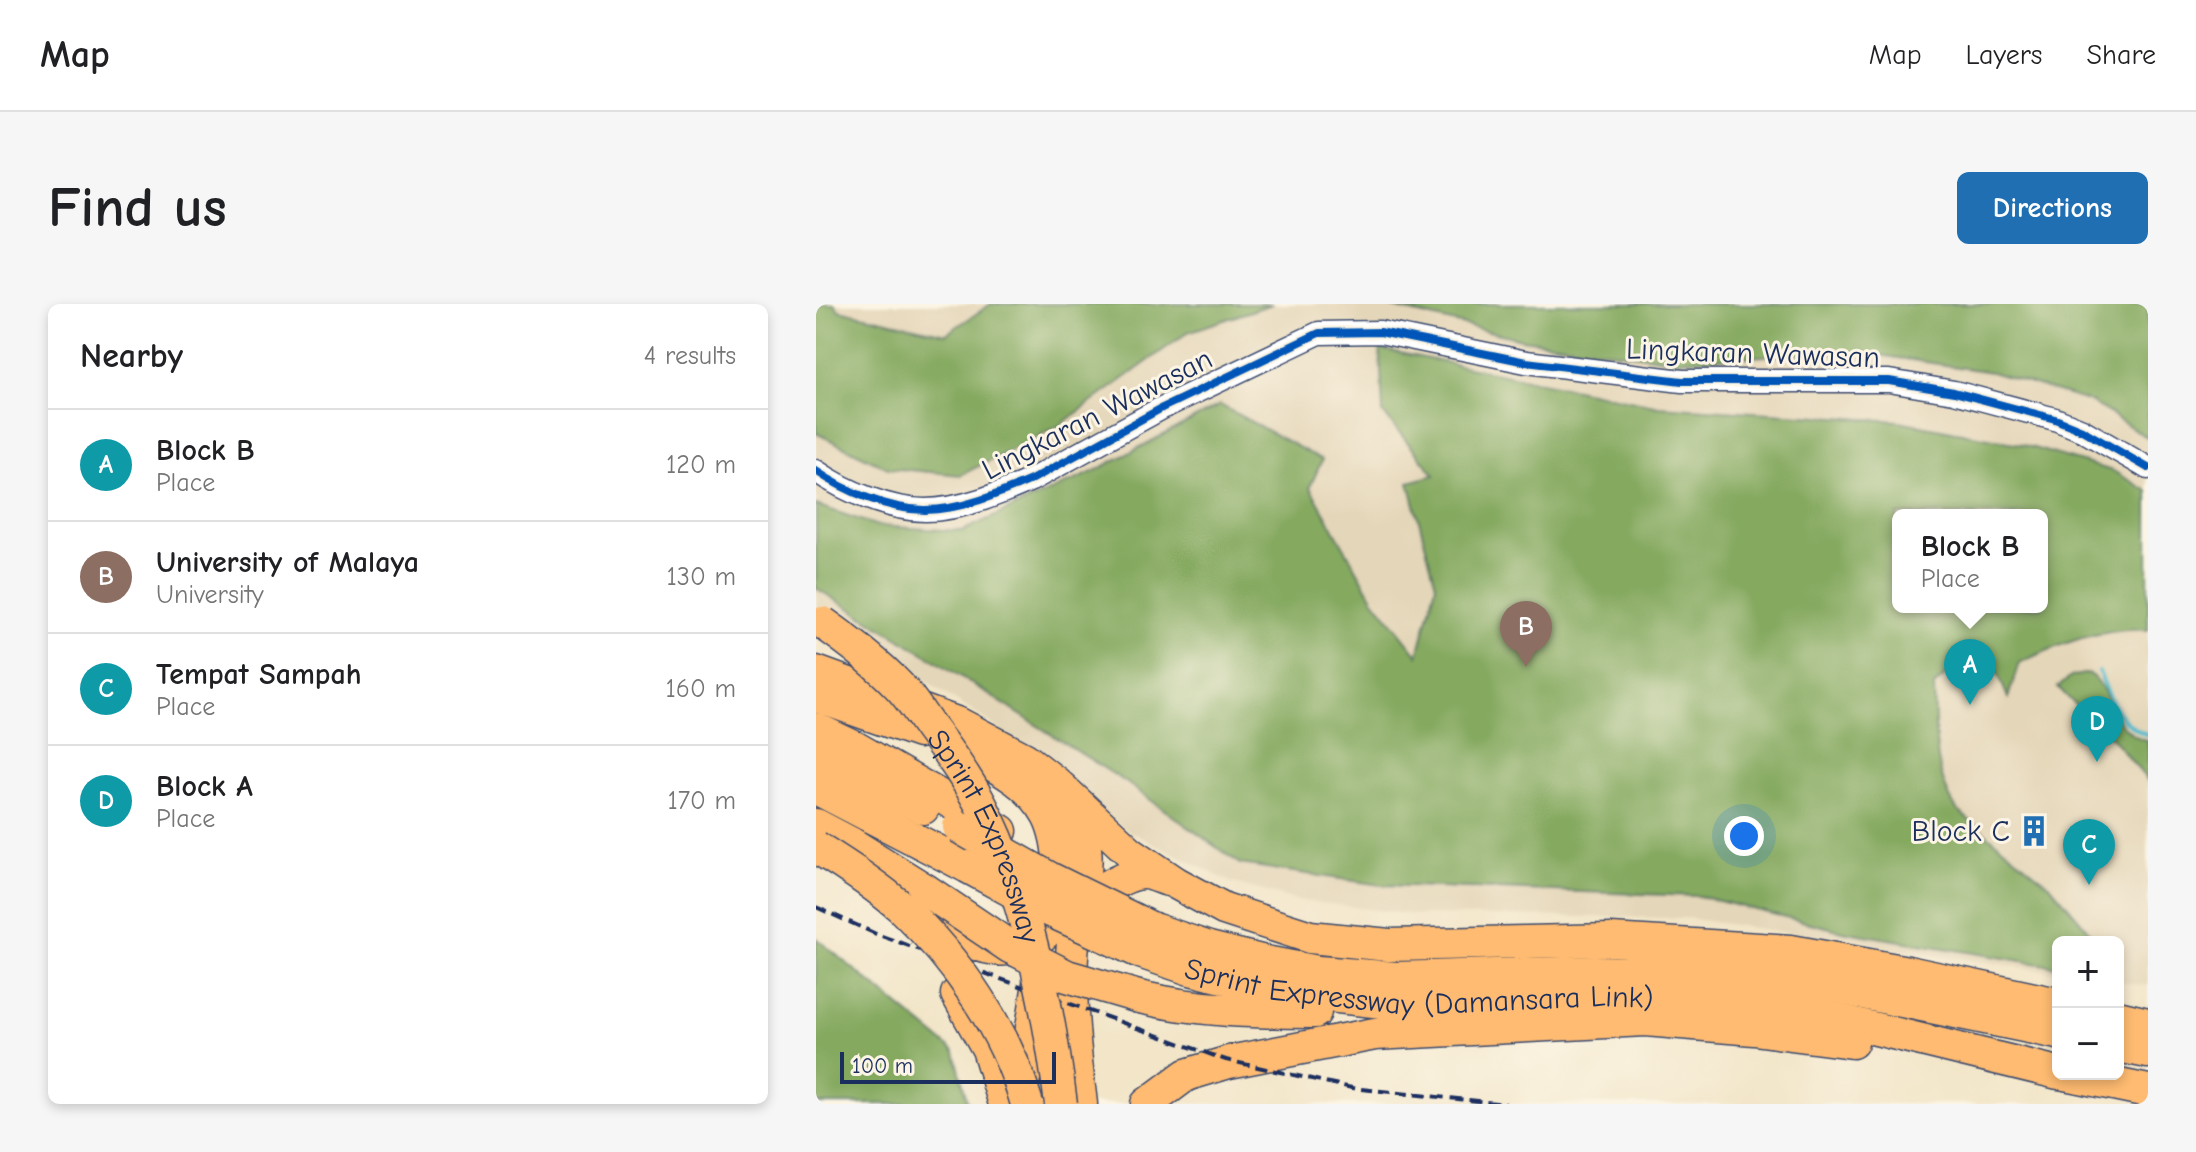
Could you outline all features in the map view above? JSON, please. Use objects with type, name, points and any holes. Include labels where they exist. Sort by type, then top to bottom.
[{"type":"highway","name":"Sprint Expressway","points":[[816,619],[861,651],[900,687],[950,754],[981,806],[1009,872],[1027,935],[1051,1029],[1061,1104]]},
{"type":"highway","points":[[816,672],[959,724],[1025,759],[1056,783],[1130,852],[1176,883],[1224,909],[1310,937],[1389,945],[1563,939],[1791,951],[2052,1003]]},
{"type":"highway","points":[[816,696],[932,737],[991,763],[1023,785],[1047,813],[1057,837],[1061,862],[1055,913],[1046,932],[1022,948],[996,949],[966,942],[816,849]]},
{"type":"highway","points":[[816,729],[868,754],[1001,831],[1147,929],[1228,932],[1285,945],[1359,956],[1636,956],[1718,964],[1764,976]]},
{"type":"highway","points":[[1025,759],[1065,798],[1077,816],[1087,845],[1072,954],[1072,1031],[1080,1104]]},
{"type":"highway","name":"Sprint Expressway (Damansara Link)","points":[[816,761],[891,792],[1147,929],[1190,969],[1276,990],[1409,1005],[1601,996],[1748,1002],[1810,1013],[2052,1072]]},
{"type":"highway","name":"Sprint Expressway (Damansara Link)","points":[[816,788],[1040,906],[1147,929],[1265,962],[1318,972],[1381,977],[1594,972],[1764,976],[1824,985],[2052,1032]]},
{"type":"highway","points":[[816,825],[852,844],[1010,947],[1067,976],[1181,1007],[1232,1012],[1348,1013],[1409,1005]]},
{"type":"highway","points":[[816,849],[900,906],[942,950],[976,997],[1002,1042],[1018,1104]]},
{"type":"highway","points":[[816,865],[874,900],[946,977],[1018,1104]]},
{"type":"highway","points":[[1018,1104],[1041,972],[1080,906],[1119,880],[1144,873],[1176,883]]},
{"type":"highway","points":[[1558,955],[1640,942]]},
{"type":"highway","points":[[2124,1018],[2148,1024]]},
{"type":"highway","points":[[1147,1104],[1186,1075],[1229,1062],[1375,1034],[1645,1020],[1754,1029],[2010,1063]]},
{"type":"highway","points":[[2124,1047],[2148,1052]]},
{"type":"highway","points":[[1018,1104],[1037,1083],[1046,1078],[1059,1078],[1072,1087],[1080,1104]]},
{"type":"highway","points":[[2094,1080],[2148,1091]]},
{"type":"street","name":"Lingkaran Wawasan","points":[[816,471],[888,504],[925,510],[998,495],[1236,370],[1319,333],[1357,331],[1380,332],[1526,362],[1682,381],[1889,381],[1954,392],[2055,419],[2082,430],[2148,468]]},
{"type":"shaded area","points":[[816,304],[2148,304],[2148,986],[2124,983],[2124,936],[2052,936],[2052,972],[1688,918],[1417,915],[1296,900],[1230,882],[1125,829],[992,724],[816,609]]},
{"type":"green space","points":[[816,304],[835,304],[839,310],[946,334],[991,304],[1272,304],[1188,332],[1059,426],[961,475],[888,468],[816,433]]},
{"type":"green space","points":[[1378,304],[2148,304],[2148,438],[2091,402],[1991,372],[1859,352],[1674,360],[1521,339]]},
{"type":"green space","points":[[1380,349],[1659,406],[1899,421],[2020,444],[2113,471],[2148,491],[2148,630],[2098,634],[2066,643],[2019,663],[2008,698],[1994,664],[1948,673],[1934,686],[1939,766],[1957,810],[2052,887],[2093,936],[2052,936],[2052,966],[1847,932],[1698,896],[1381,885],[1240,864],[1127,783],[816,588],[816,505],[878,526],[962,531],[1093,472],[1220,405],[1322,460],[1310,487],[1373,598],[1418,655],[1436,585],[1409,482],[1435,475],[1383,413]]},
{"type":"green space","points":[[2087,673],[2102,688],[2124,727],[2148,741],[2148,781],[2112,738],[2100,731],[2058,687],[2071,677]]},
{"type":"green space","points":[[816,938],[955,1052],[968,1104],[816,1104]]},
{"type":"waterway","points":[[2099,672],[2122,718],[2148,735]]},
{"type":"railway","points":[[816,907],[876,934],[1226,1060],[1352,1088],[1506,1104]]},
{"type":"cycle path","points":[[816,471],[840,486],[897,507],[925,510],[966,504],[1031,480],[1162,408],[1319,333],[1380,332],[1526,362],[1682,381],[1889,381],[1954,392],[2055,419],[2082,430],[2148,468]]},
{"type":"place","name":"University of Malaya","points":[[1526,667]]},
{"type":"place","name":"Block B","points":[[1970,705]]},
{"type":"place","name":"Block A","points":[[2097,762]]},
{"type":"place","name":"Block C","points":[[2034,831]]},
{"type":"place","name":"Tempat Sampah","points":[[2089,885]]}]
